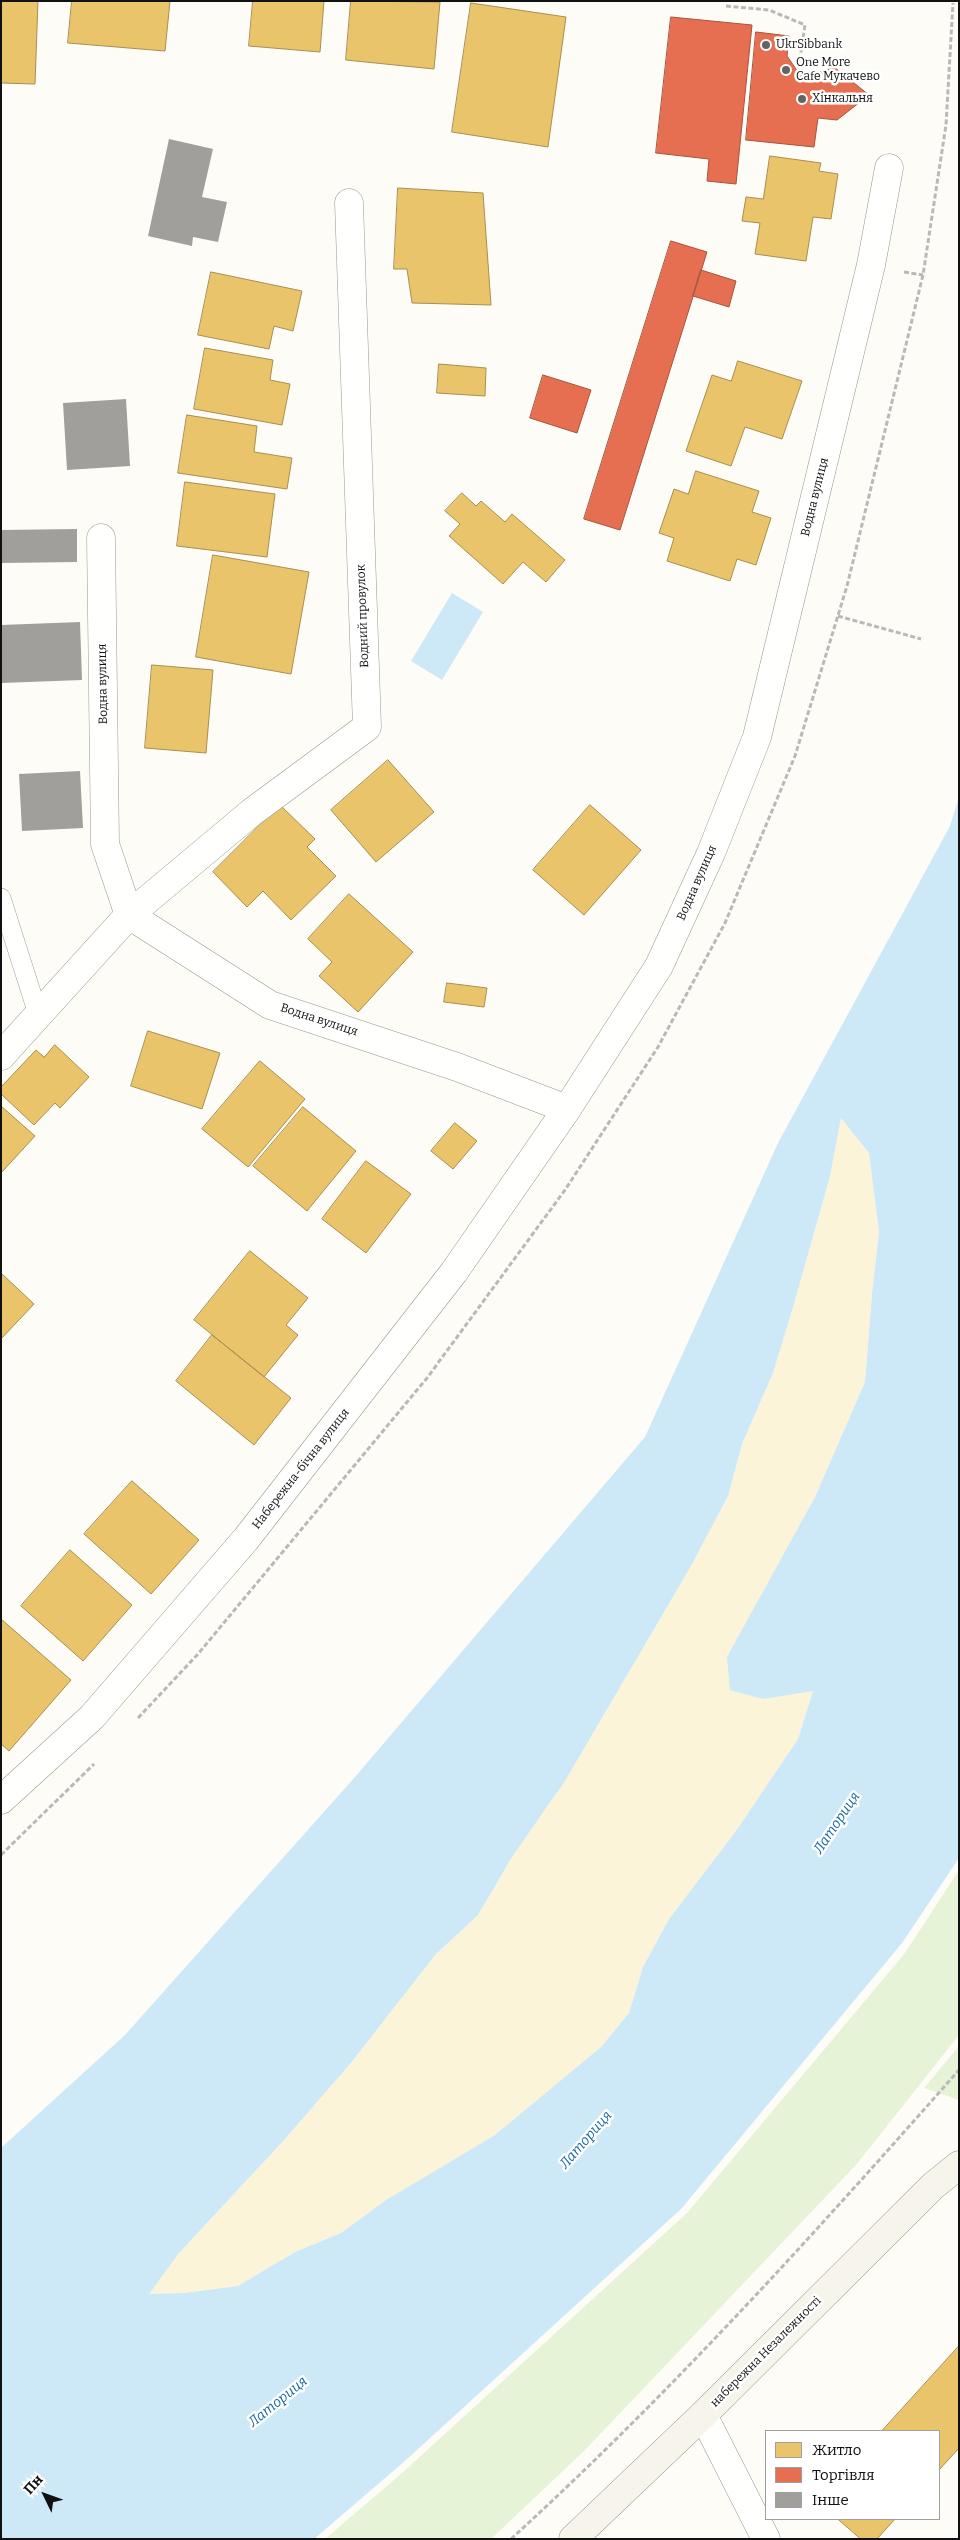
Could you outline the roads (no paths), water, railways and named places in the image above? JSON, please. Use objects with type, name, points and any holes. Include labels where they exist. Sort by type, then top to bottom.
[{"type":"street","name":"Водна вулиця","points":[[101,538],[105,844],[130,915],[270,1004],[458,1066],[567,1109],[659,966],[711,853],[757,737],[871,266],[889,168]]},
{"type":"street","name":"Водний провулок","points":[[130,915],[252,812],[367,727],[350,203]]},
{"type":"street","points":[[1,1056],[130,915]]},
{"type":"street","name":"Набережна-бічна вулиця","points":[[1,1800],[92,1717],[246,1538],[454,1272],[567,1109]]},
{"type":"street","name":"набережна Незалежності","points":[[574,2539],[703,2415],[933,2186],[959,2166]]},
{"type":"street","points":[[703,2415],[766,2539]]},
{"type":"lane","points":[[1,898],[38,1014]]},
{"type":"water","points":[[452,593],[483,612],[442,680],[411,661]]},
{"type":"water","name":"Латориця","points":[[959,797],[959,1858],[902,1943],[681,2209],[406,2460],[314,2539],[1,2539],[1,2148],[125,2035],[355,1777],[645,1437],[778,1143],[950,826]],"holes":[[[841,1118],[869,1153],[879,1232],[865,1382],[815,1497],[727,1657],[730,1690],[763,1699],[813,1691],[798,1739],[736,1831],[669,1919],[643,1967],[629,2013],[601,2047],[495,2135],[386,2200],[341,2233],[295,2252],[238,2286],[184,2293],[149,2294],[179,2253],[285,2139],[350,2064],[436,1954],[478,1915],[512,1857],[565,1781],[691,1566],[728,1496],[742,1444],[773,1373],[794,1304],[830,1176]]]},
{"type":"place","name":"UkrSibbank","points":[[766,45]]},
{"type":"place","name":"One More Cafe Мукачево","points":[[786,70]]},
{"type":"place","name":"Хінкальня","points":[[802,99]]}]
